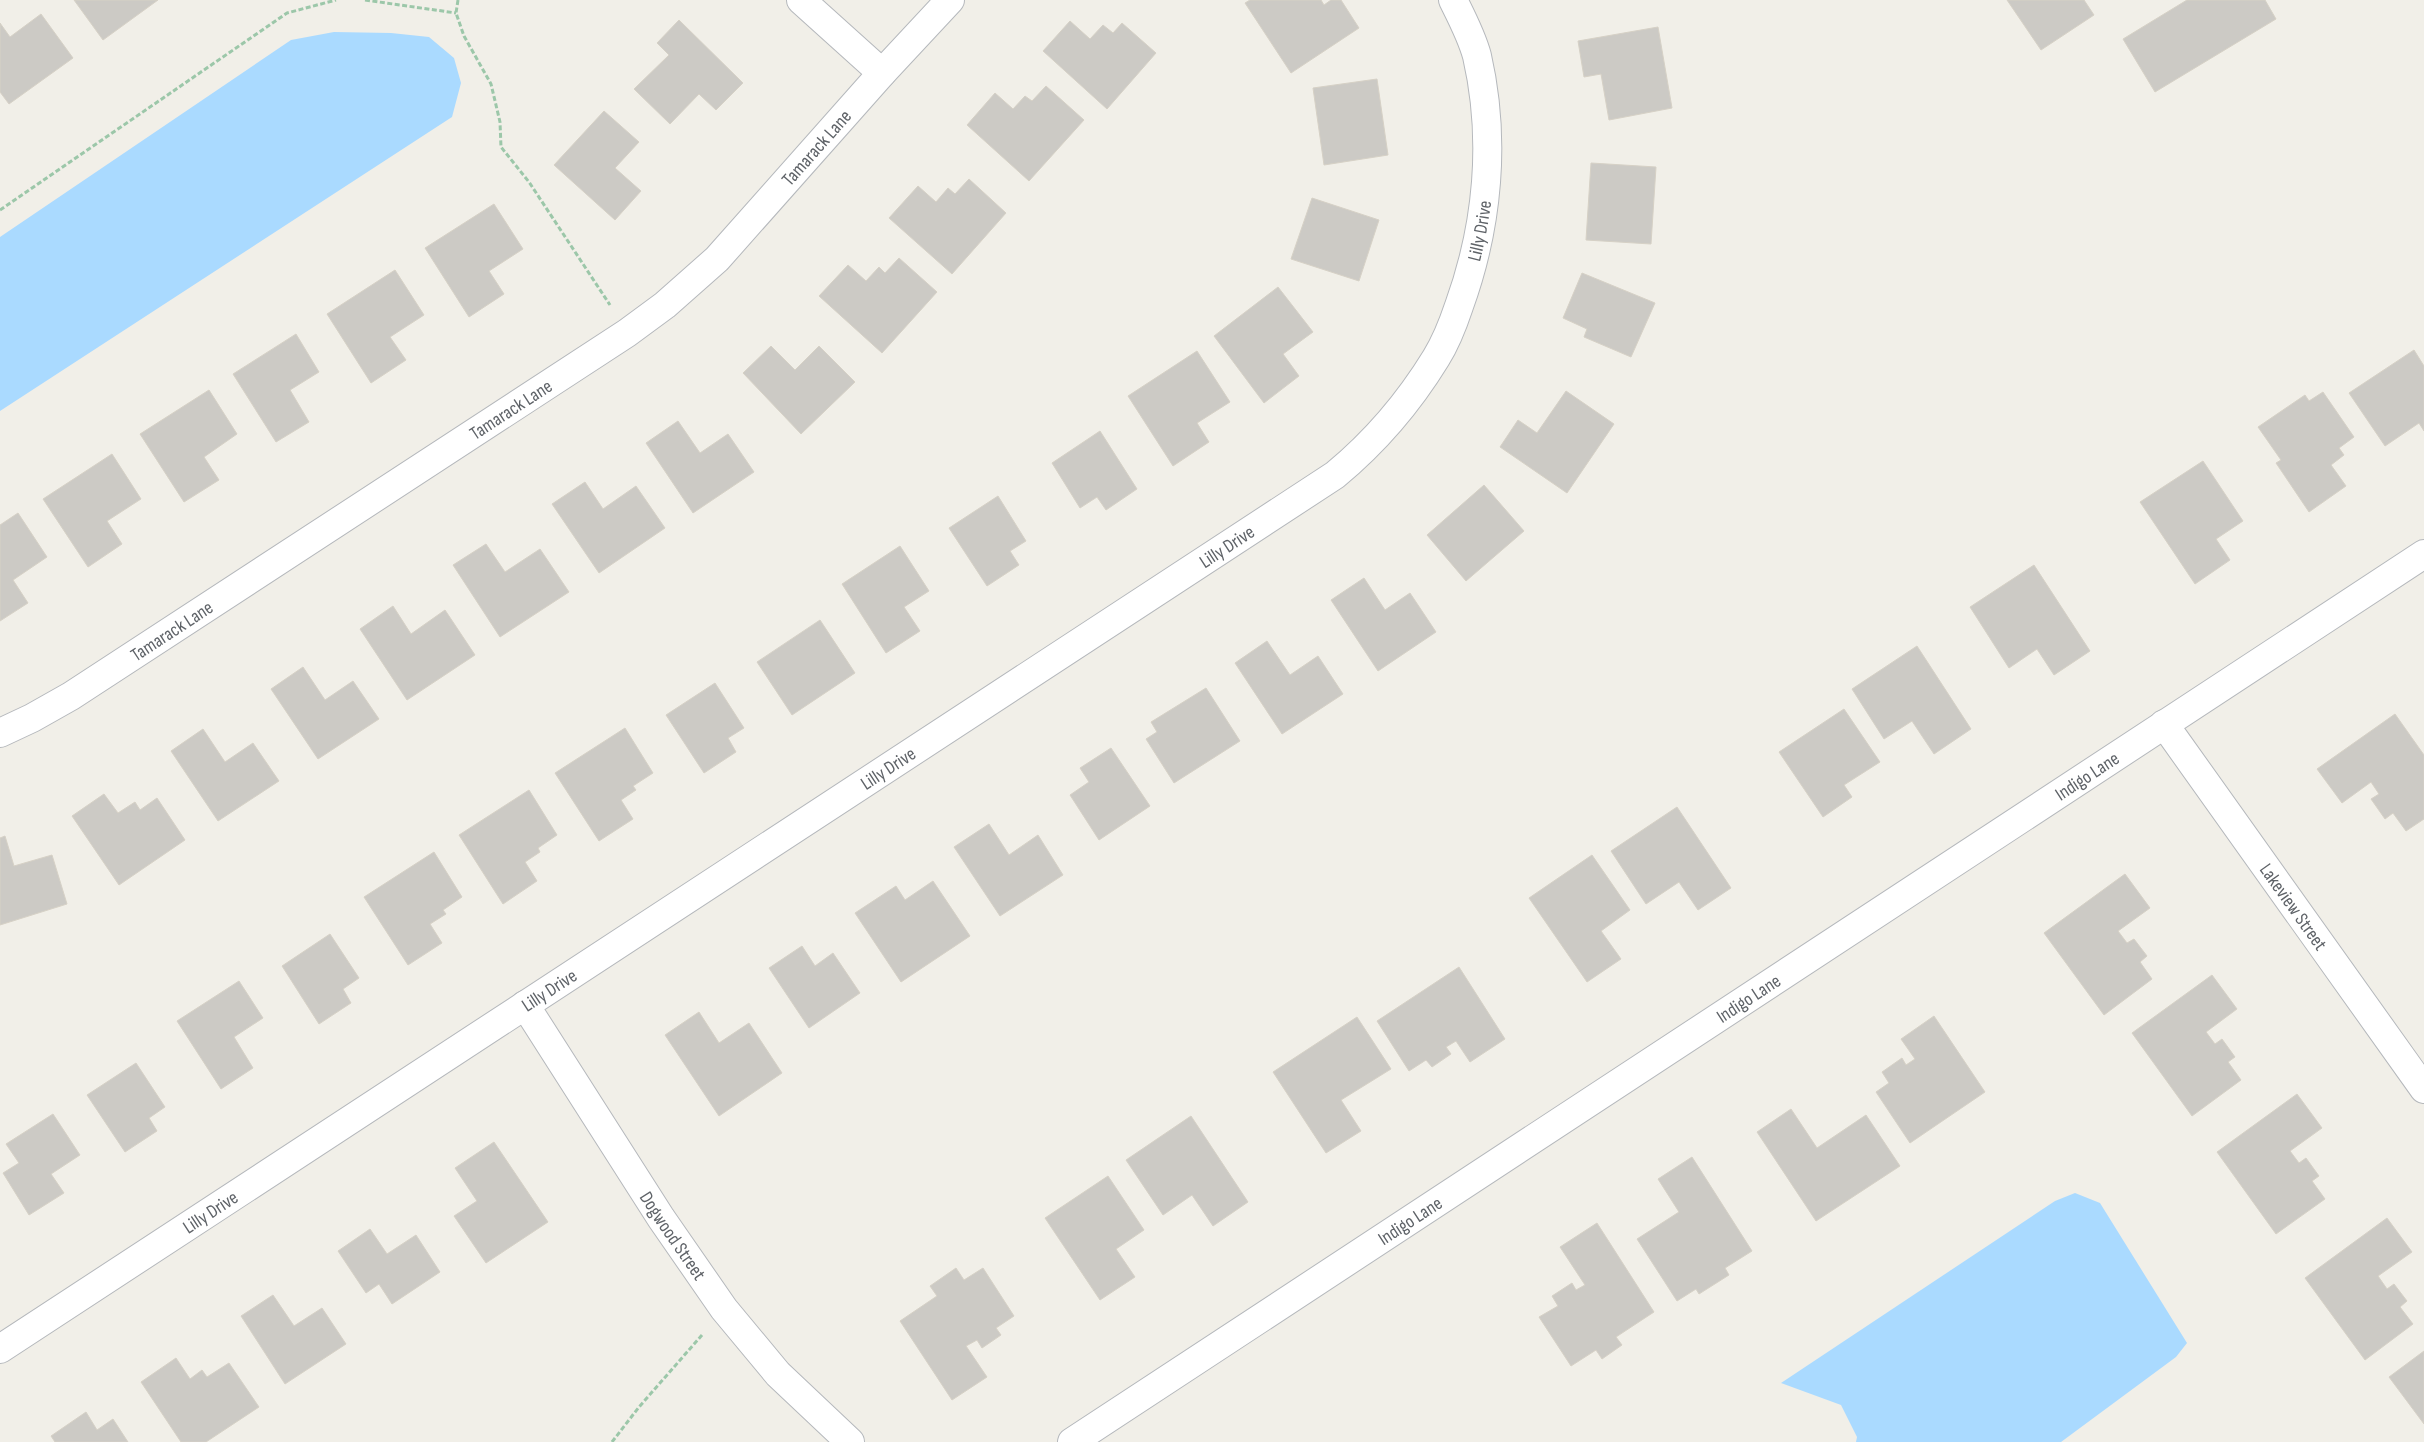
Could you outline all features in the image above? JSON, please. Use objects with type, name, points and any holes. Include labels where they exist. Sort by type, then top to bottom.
[{"type":"street","points":[[801,0],[882,73]]},
{"type":"street","name":"Tamarack Lane","points":[[0,733],[71,696],[627,333],[665,305],[716,259],[882,73],[950,0]]},
{"type":"street","name":"Lilly Drive","points":[[0,1349],[1335,475],[1358,456],[1380,434],[1437,357],[1450,332],[1479,241],[1485,198],[1487,133],[1476,55],[1453,0]]},
{"type":"street","name":"Indigo Lane","points":[[1072,1442],[2424,554]]},
{"type":"street","name":"Lakeview Street","points":[[2164,724],[2424,1089]]},
{"type":"street","name":"Dogwood Street","points":[[525,1005],[661,1218],[724,1309],[778,1374],[850,1442]]},
{"type":"path","points":[[0,210],[287,13],[336,0]]},
{"type":"path","points":[[365,0],[456,13]]},
{"type":"path","points":[[458,0],[456,13],[464,36],[491,84],[500,122],[501,147],[535,190],[599,286],[627,333]]},
{"type":"path","points":[[612,1442],[639,1407],[724,1309]]},
{"type":"water","points":[[334,32],[391,33],[429,37],[454,58],[461,83],[452,117],[0,411],[0,237],[291,40]]},
{"type":"water","points":[[2075,1193],[2100,1203],[2187,1343],[2176,1357],[2061,1442],[1856,1442],[1857,1437],[1841,1405],[1781,1383],[2055,1201]]},
{"type":"building","points":[[74,0],[158,0],[103,40]]},
{"type":"building","points":[[1250,0],[1321,0],[1324,5],[1331,0],[1341,0],[1359,28],[1291,73],[1245,3]]},
{"type":"building","points":[[2007,0],[2084,0],[2094,15],[2041,50]]},
{"type":"building","points":[[2187,0],[2265,0],[2276,19],[2155,92],[2123,39]]},
{"type":"building","points":[[41,14],[73,58],[9,104],[0,92],[0,23],[10,37]]},
{"type":"building","points":[[679,20],[743,83],[716,110],[699,94],[670,124],[634,89],[669,55],[657,43]]},
{"type":"building","points":[[1070,21],[1090,39],[1103,25],[1113,33],[1122,23],[1156,53],[1107,109],[1043,51]]},
{"type":"building","points":[[1658,27],[1672,108],[1609,120],[1601,74],[1584,77],[1578,41]]},
{"type":"building","points":[[1377,79],[1388,155],[1324,165],[1313,88]]},
{"type":"building","points":[[1046,86],[1084,120],[1029,181],[967,125],[995,93],[1013,109],[1025,96],[1032,101]]},
{"type":"building","points":[[604,111],[639,142],[615,168],[641,191],[615,220],[554,165]]},
{"type":"building","points":[[1591,163],[1656,167],[1651,244],[1586,240]]},
{"type":"building","points":[[969,179],[1006,213],[952,274],[889,218],[918,186],[936,202],[948,188],[955,194]]},
{"type":"building","points":[[1312,198],[1379,220],[1359,281],[1291,259]]},
{"type":"building","points":[[494,204],[523,249],[489,271],[504,294],[469,317],[425,248]]},
{"type":"building","points":[[899,258],[937,292],[882,353],[819,296],[848,265],[866,281],[879,267],[885,273]]},
{"type":"building","points":[[395,270],[424,315],[390,337],[406,360],[371,383],[327,314]]},
{"type":"building","points":[[1582,273],[1655,303],[1631,357],[1584,337],[1587,329],[1563,318]]},
{"type":"building","points":[[1278,287],[1313,332],[1283,354],[1299,376],[1264,403],[1214,336]]},
{"type":"building","points":[[296,334],[319,372],[290,390],[309,422],[276,442],[233,374]]},
{"type":"building","points":[[771,346],[795,370],[819,346],[855,382],[801,434],[743,373]]},
{"type":"building","points":[[2414,350],[2424,366],[2424,431],[2419,423],[2385,446],[2349,393]]},
{"type":"building","points":[[1197,351],[1230,402],[1197,423],[1209,442],[1173,466],[1128,396]]},
{"type":"building","points":[[209,390],[237,434],[204,457],[219,480],[184,502],[140,434]]},
{"type":"building","points":[[1566,391],[1614,424],[1567,493],[1500,447],[1518,420],[1537,433]]},
{"type":"building","points":[[2323,392],[2354,437],[2339,448],[2344,455],[2331,465],[2346,486],[2309,512],[2276,463],[2281,460],[2258,427],[2305,395],[2309,401]]},
{"type":"building","points":[[678,421],[700,453],[728,434],[754,472],[693,513],[646,443]]},
{"type":"building","points":[[1100,431],[1137,489],[1106,510],[1097,497],[1080,508],[1052,463]]},
{"type":"building","points":[[112,454],[141,499],[107,521],[122,544],[88,567],[43,499]]},
{"type":"building","points":[[2203,461],[2243,521],[2216,539],[2230,560],[2195,584],[2140,502]]},
{"type":"building","points":[[585,482],[603,509],[636,486],[665,528],[599,573],[552,504]]},
{"type":"building","points":[[1484,485],[1524,531],[1466,581],[1427,535]]},
{"type":"building","points":[[998,496],[1026,541],[1010,551],[1019,565],[987,586],[949,528]]},
{"type":"building","points":[[18,513],[47,557],[13,580],[28,603],[0,621],[0,525]]},
{"type":"building","points":[[486,544],[505,572],[540,549],[569,592],[500,637],[453,565]]},
{"type":"building","points":[[900,546],[929,591],[904,607],[920,631],[886,653],[842,584]]},
{"type":"building","points":[[2034,565],[2090,651],[2054,675],[2037,649],[2009,668],[1970,607]]},
{"type":"building","points":[[1364,578],[1385,610],[1410,593],[1436,632],[1378,671],[1331,600]]},
{"type":"building","points":[[393,606],[411,634],[445,610],[475,655],[407,700],[360,629]]},
{"type":"building","points":[[820,620],[855,673],[792,715],[757,662]]},
{"type":"building","points":[[1267,641],[1290,675],[1318,656],[1343,694],[1282,734],[1235,663]]},
{"type":"building","points":[[1917,646],[1971,729],[1934,754],[1912,721],[1884,739],[1852,689]]},
{"type":"building","points":[[303,667],[325,700],[353,681],[379,719],[318,759],[271,689]]},
{"type":"building","points":[[715,683],[744,728],[728,738],[736,752],[704,773],[666,715]]},
{"type":"building","points":[[1206,688],[1240,741],[1174,783],[1146,739],[1157,732],[1151,722]]},
{"type":"building","points":[[1844,709],[1880,762],[1844,785],[1852,797],[1823,817],[1779,752]]},
{"type":"building","points":[[2395,714],[2424,755],[2424,819],[2406,831],[2393,813],[2385,819],[2371,799],[2379,794],[2371,782],[2342,803],[2317,769]]},
{"type":"building","points":[[625,728],[653,773],[633,786],[636,790],[621,800],[633,819],[599,841],[555,773]]},
{"type":"building","points":[[203,729],[225,762],[253,743],[279,781],[218,821],[171,751]]},
{"type":"building","points":[[1111,748],[1150,806],[1099,840],[1070,795],[1089,782],[1080,768]]},
{"type":"building","points":[[529,790],[557,835],[538,848],[540,852],[525,862],[537,881],[503,904],[459,835]]},
{"type":"building","points":[[104,794],[118,813],[135,802],[140,810],[157,798],[185,840],[119,885],[72,816]]},
{"type":"building","points":[[1677,807],[1731,888],[1698,910],[1679,882],[1646,904],[1611,851]]},
{"type":"building","points":[[989,824],[1009,855],[1038,835],[1063,875],[1000,916],[954,847]]},
{"type":"building","points":[[5,836],[14,866],[52,855],[67,904],[0,925],[0,838]]},
{"type":"building","points":[[434,852],[462,897],[443,910],[446,914],[430,924],[442,943],[408,965],[364,897]]},
{"type":"building","points":[[1592,855],[1630,910],[1601,931],[1621,959],[1587,982],[1529,898]]},
{"type":"building","points":[[2125,874],[2150,908],[2118,931],[2127,943],[2134,939],[2147,956],[2140,962],[2152,979],[2104,1015],[2044,933]]},
{"type":"building","points":[[933,881],[970,936],[901,982],[855,913],[896,886],[905,900]]},
{"type":"building","points":[[330,934],[359,978],[343,989],[351,1003],[319,1024],[282,966]]},
{"type":"building","points":[[802,946],[815,966],[833,953],[860,993],[809,1028],[769,968]]},
{"type":"building","points":[[1459,967],[1505,1039],[1470,1062],[1456,1041],[1446,1047],[1451,1054],[1432,1067],[1426,1060],[1409,1071],[1377,1021]]},
{"type":"building","points":[[2212,975],[2237,1009],[2206,1032],[2215,1044],[2222,1039],[2235,1057],[2228,1062],[2241,1080],[2192,1116],[2132,1033]]},
{"type":"building","points":[[239,981],[263,1018],[234,1037],[253,1068],[221,1089],[177,1021]]},
{"type":"building","points":[[699,1012],[719,1043],[749,1023],[782,1073],[719,1116],[665,1035]]},
{"type":"building","points":[[1934,1016],[1985,1092],[1910,1143],[1876,1092],[1889,1083],[1882,1072],[1902,1058],[1906,1065],[1915,1059],[1901,1039]]},
{"type":"building","points":[[1357,1017],[1391,1069],[1341,1100],[1361,1131],[1326,1153],[1273,1072]]},
{"type":"building","points":[[136,1063],[165,1107],[149,1118],[157,1131],[125,1152],[87,1095]]},
{"type":"building","points":[[2297,1094],[2322,1128],[2290,1151],[2299,1163],[2306,1158],[2319,1176],[2312,1181],[2325,1199],[2276,1234],[2217,1152]]},
{"type":"building","points":[[1791,1109],[1817,1148],[1866,1115],[1900,1166],[1816,1221],[1757,1132]]},
{"type":"building","points":[[53,1114],[80,1155],[51,1174],[64,1193],[29,1215],[3,1173],[19,1163],[6,1144]]},
{"type":"building","points":[[1191,1116],[1248,1202],[1213,1226],[1192,1195],[1163,1215],[1126,1160]]},
{"type":"building","points":[[494,1142],[548,1222],[486,1263],[454,1216],[477,1201],[455,1168]]},
{"type":"building","points":[[1692,1157],[1752,1251],[1725,1268],[1729,1275],[1699,1294],[1696,1289],[1677,1301],[1637,1239],[1679,1212],[1658,1179]]},
{"type":"building","points":[[1108,1176],[1144,1230],[1116,1249],[1135,1277],[1100,1300],[1045,1218]]},
{"type":"building","points":[[2387,1218],[2412,1252],[2378,1276],[2387,1289],[2394,1284],[2407,1301],[2400,1307],[2413,1324],[2365,1360],[2305,1278]]},
{"type":"building","points":[[1597,1223],[1654,1312],[1616,1337],[1622,1345],[1602,1359],[1596,1350],[1571,1366],[1539,1317],[1558,1306],[1552,1296],[1572,1283],[1576,1290],[1585,1285],[1560,1247]]},
{"type":"building","points":[[370,1229],[387,1254],[416,1235],[440,1272],[392,1304],[379,1284],[366,1293],[338,1251]]},
{"type":"building","points":[[956,1268],[964,1280],[983,1268],[1014,1316],[996,1328],[1001,1335],[982,1348],[977,1340],[966,1346],[987,1377],[952,1400],[900,1321],[937,1296],[930,1286]]},
{"type":"building","points":[[273,1295],[294,1326],[322,1308],[346,1344],[285,1384],[241,1316]]},
{"type":"building","points":[[2424,1351],[2424,1424],[2389,1377]]},
{"type":"building","points":[[176,1358],[190,1379],[202,1370],[207,1377],[229,1363],[259,1407],[206,1442],[181,1442],[141,1382]]},
{"type":"building","points":[[86,1412],[97,1430],[113,1419],[128,1442],[55,1442],[51,1436]]}]
